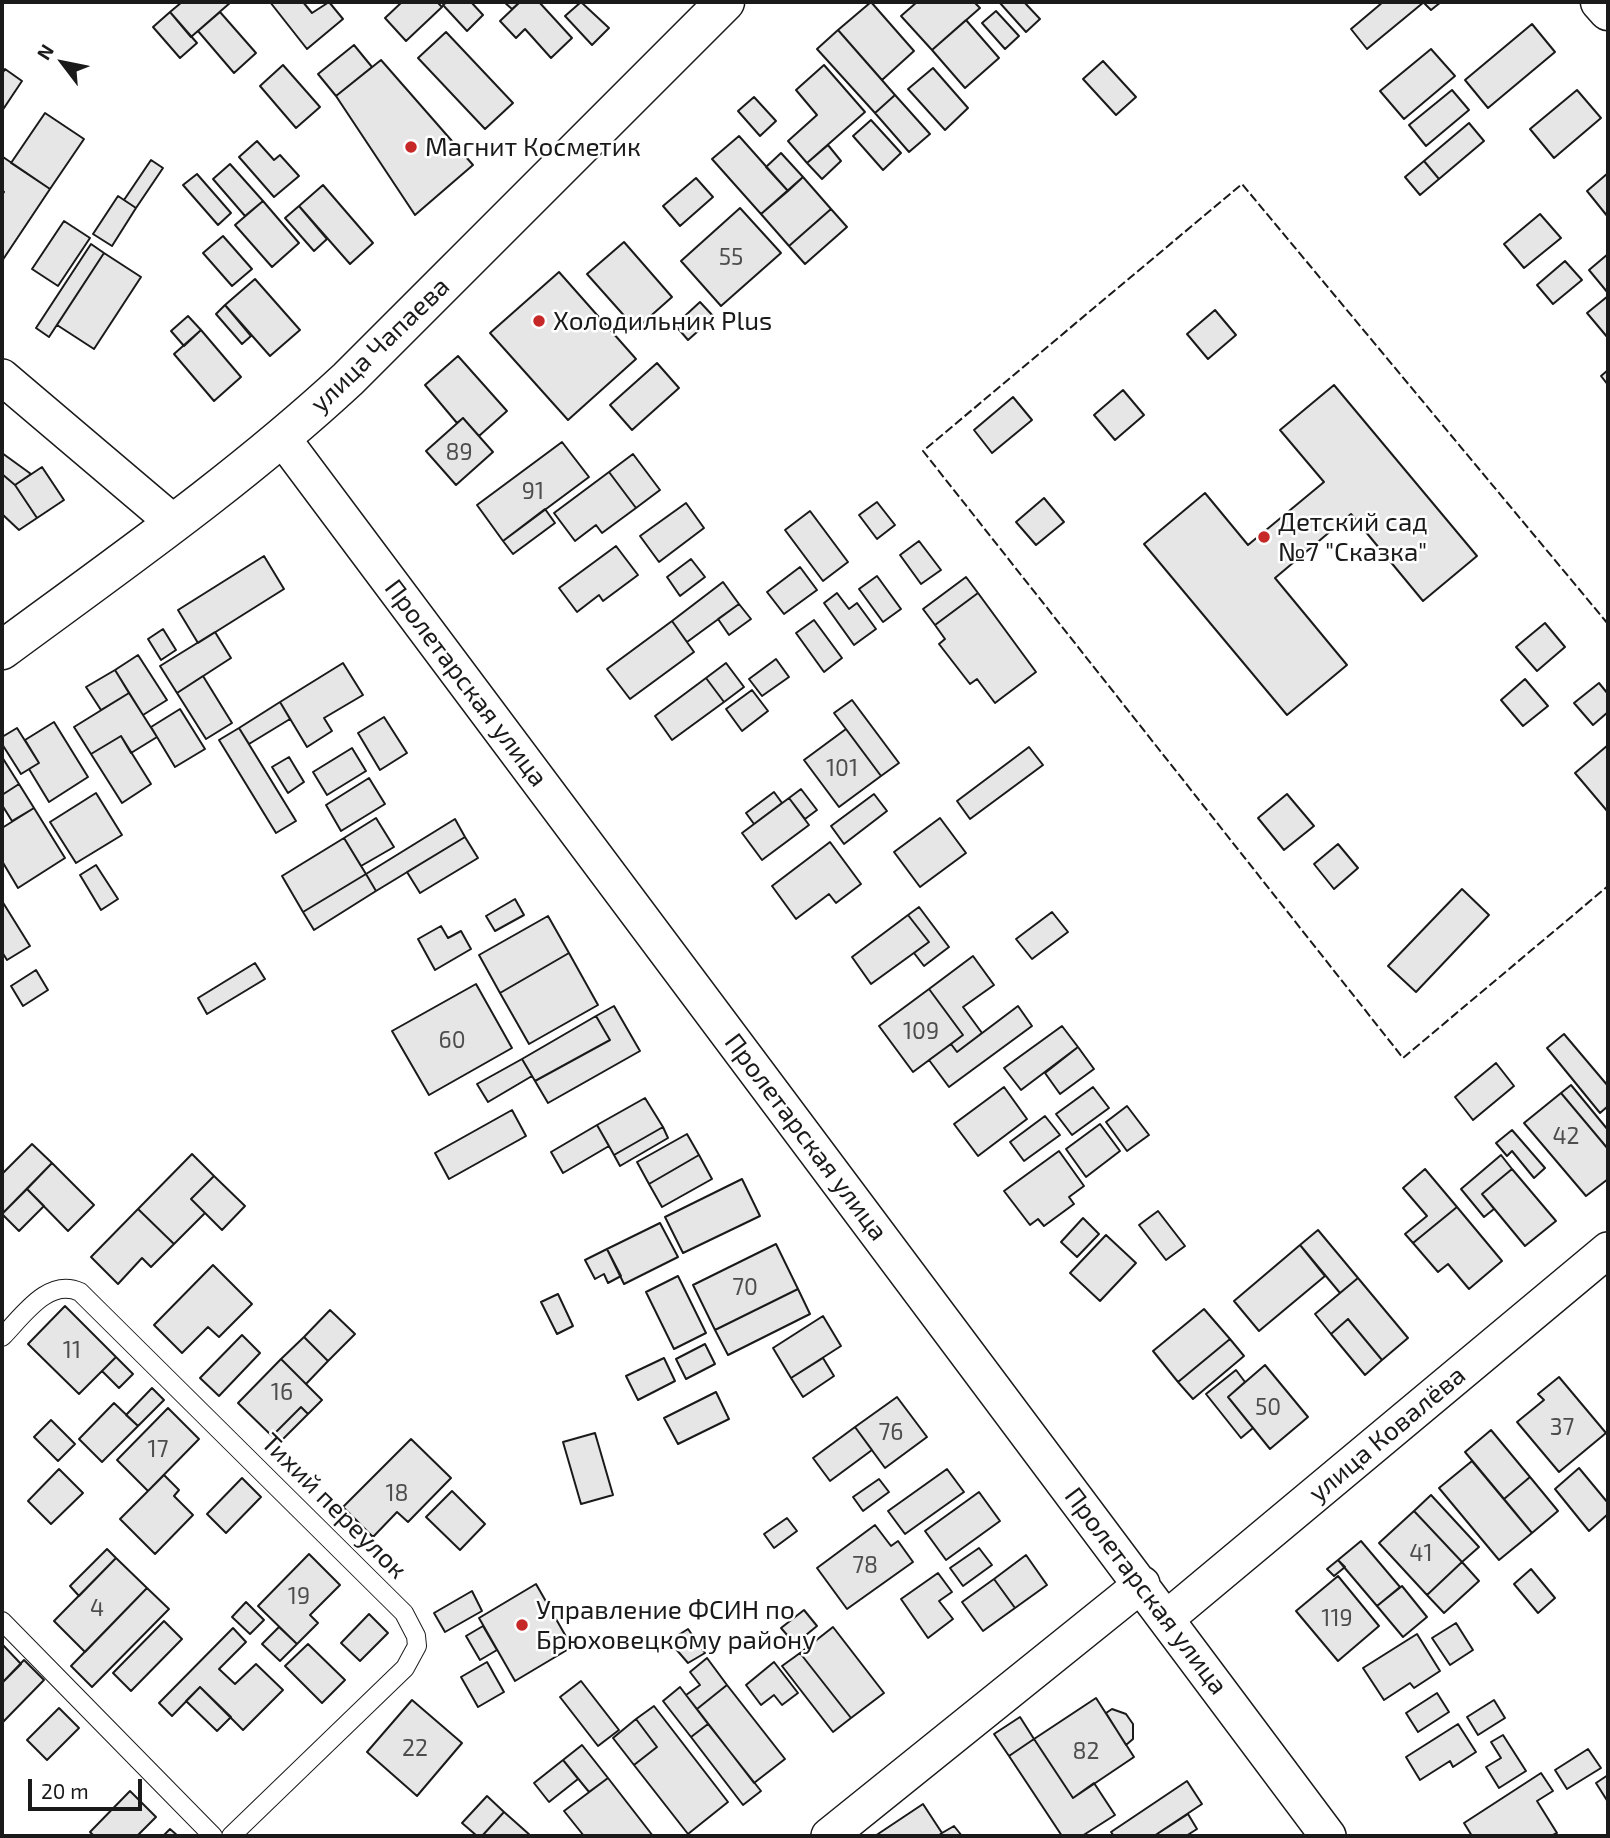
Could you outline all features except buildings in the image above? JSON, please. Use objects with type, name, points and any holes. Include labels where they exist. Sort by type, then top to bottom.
[{"type":"street","name":"улица Чапаева","points":[[2,650],[283,439],[357,369],[725,2]]},
{"type":"street","points":[[1600,2],[1608,11]]},
{"type":"street","points":[[2,377],[174,523]]},
{"type":"street","name":"Пролетарская улица","points":[[283,439],[1328,1836]]},
{"type":"street","name":"улица Ковалёва","points":[[1167,1618],[1608,1250]]},
{"type":"street","points":[[829,1836],[1142,1584]]},
{"type":"lane","name":"Тихий переулок","points":[[2,1337],[52,1290],[70,1287],[80,1292],[404,1613],[413,1626],[417,1646],[405,1668],[231,1836]]},
{"type":"lane","points":[[2,1621],[213,1836]]},
{"type":"fence","points":[[1608,624],[1242,184],[923,451],[1403,1058],[1608,886]]},
{"type":"place","name":"Магнит Косметик","points":[[411,147]]},
{"type":"place","name":"Холодильник Plus","points":[[539,321]]},
{"type":"place","name":"Детский сад №7 \"Сказка\"","points":[[1264,537]]},
{"type":"place","name":"Управление ФСИН по Брюховецкому району","points":[[522,1625]]}]
